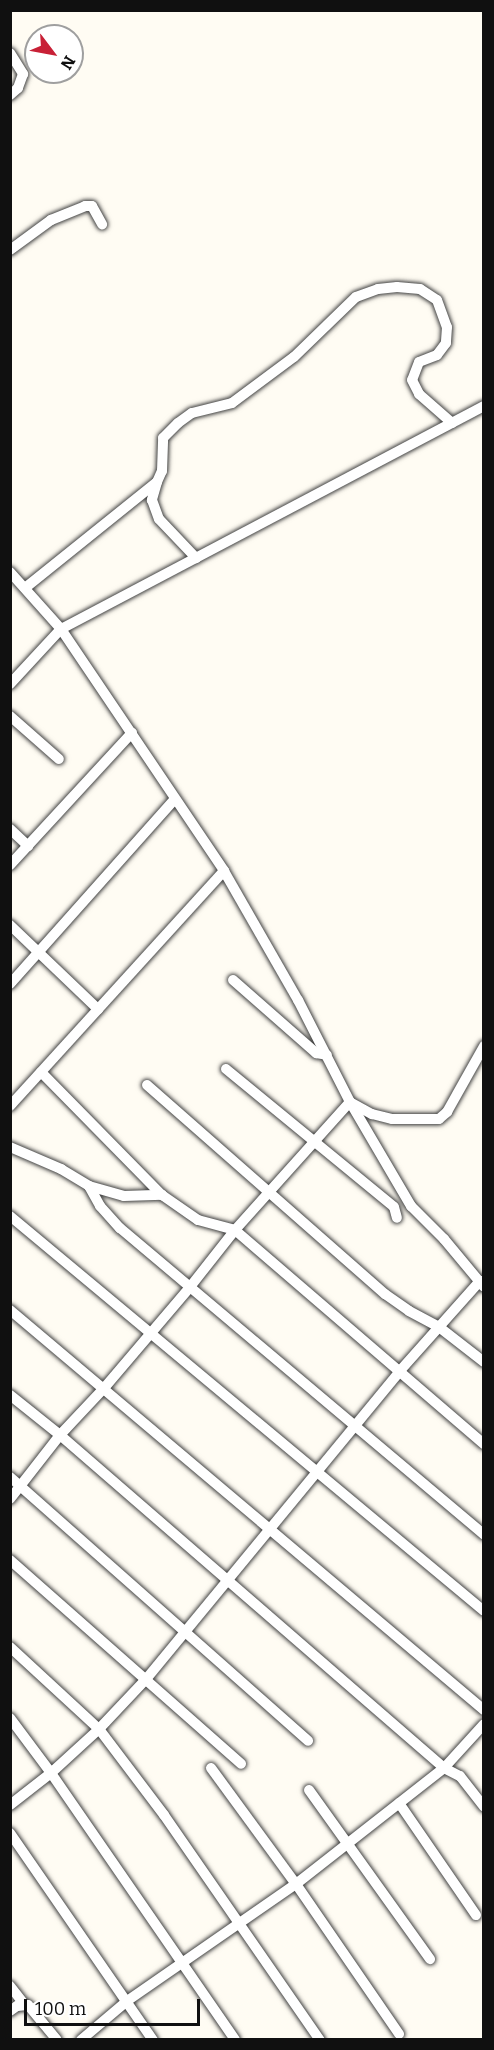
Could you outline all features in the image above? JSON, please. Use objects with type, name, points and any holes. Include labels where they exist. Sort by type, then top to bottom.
[{"type":"street","points":[[10,53],[23,74],[18,88],[10,95]]},
{"type":"street","points":[[10,250],[51,220],[85,206],[92,206],[102,224]]},
{"type":"street","points":[[196,558],[159,519],[152,500],[162,471],[163,438],[178,423],[206,408],[232,403],[294,357],[356,297],[378,289],[420,289],[437,300],[447,327],[446,343],[437,355],[419,362],[412,380],[419,394],[452,423]]},
{"type":"street","points":[[10,684],[61,629],[483,406]]},
{"type":"street","points":[[25,588],[157,482]]},
{"type":"street","points":[[10,572],[61,629],[132,733],[174,800],[224,871],[298,1000],[350,1102],[411,1206],[444,1239],[482,1283],[439,1327],[353,1426],[318,1472],[147,1678],[99,1729],[51,1773],[10,1805]]},
{"type":"street","points":[[10,716],[59,759]]},
{"type":"street","points":[[10,865],[132,733]]},
{"type":"street","points":[[10,984],[174,800]]},
{"type":"street","points":[[10,829],[28,846]]},
{"type":"street","points":[[10,1106],[224,871]]},
{"type":"street","points":[[10,925],[98,1008]]},
{"type":"street","points":[[233,980],[316,1053],[327,1056]]},
{"type":"street","points":[[350,1102],[362,1109],[392,1119],[439,1119],[447,1112],[483,1046]]},
{"type":"street","points":[[226,1070],[394,1207],[397,1218]]},
{"type":"street","points":[[41,1072],[162,1195],[198,1220],[234,1230],[483,1444]]},
{"type":"street","points":[[147,1085],[386,1294],[409,1311],[439,1327],[483,1362]]},
{"type":"street","points":[[10,1499],[60,1434],[105,1387],[190,1287],[234,1230],[350,1102]]},
{"type":"street","points":[[10,1147],[61,1169],[89,1186],[124,1196],[162,1195]]},
{"type":"street","points":[[89,1186],[100,1206],[120,1228],[483,1536]]},
{"type":"street","points":[[10,1216],[483,1611]]},
{"type":"street","points":[[10,1310],[105,1387],[483,1710]]},
{"type":"street","points":[[10,1395],[60,1434],[226,1581],[444,1768],[460,1776],[483,1807]]},
{"type":"street","points":[[10,1477],[187,1631],[308,1741]]},
{"type":"street","points":[[10,1560],[147,1678],[242,1764]]},
{"type":"street","points":[[10,1647],[99,1729],[240,1922],[320,2040]]},
{"type":"street","points":[[10,1718],[51,1773],[234,2040]]},
{"type":"street","points":[[81,2040],[127,2001],[296,1884],[444,1768],[483,1724]]},
{"type":"street","points":[[211,1768],[296,1884],[399,2034]]},
{"type":"street","points":[[309,1790],[430,1959]]},
{"type":"street","points":[[399,1803],[476,1915]]},
{"type":"street","points":[[10,1833],[153,2040]]},
{"type":"street","points":[[10,1986],[24,2004],[33,2008],[57,2040]]},
{"type":"street","points":[[10,2011],[24,2004]]}]
